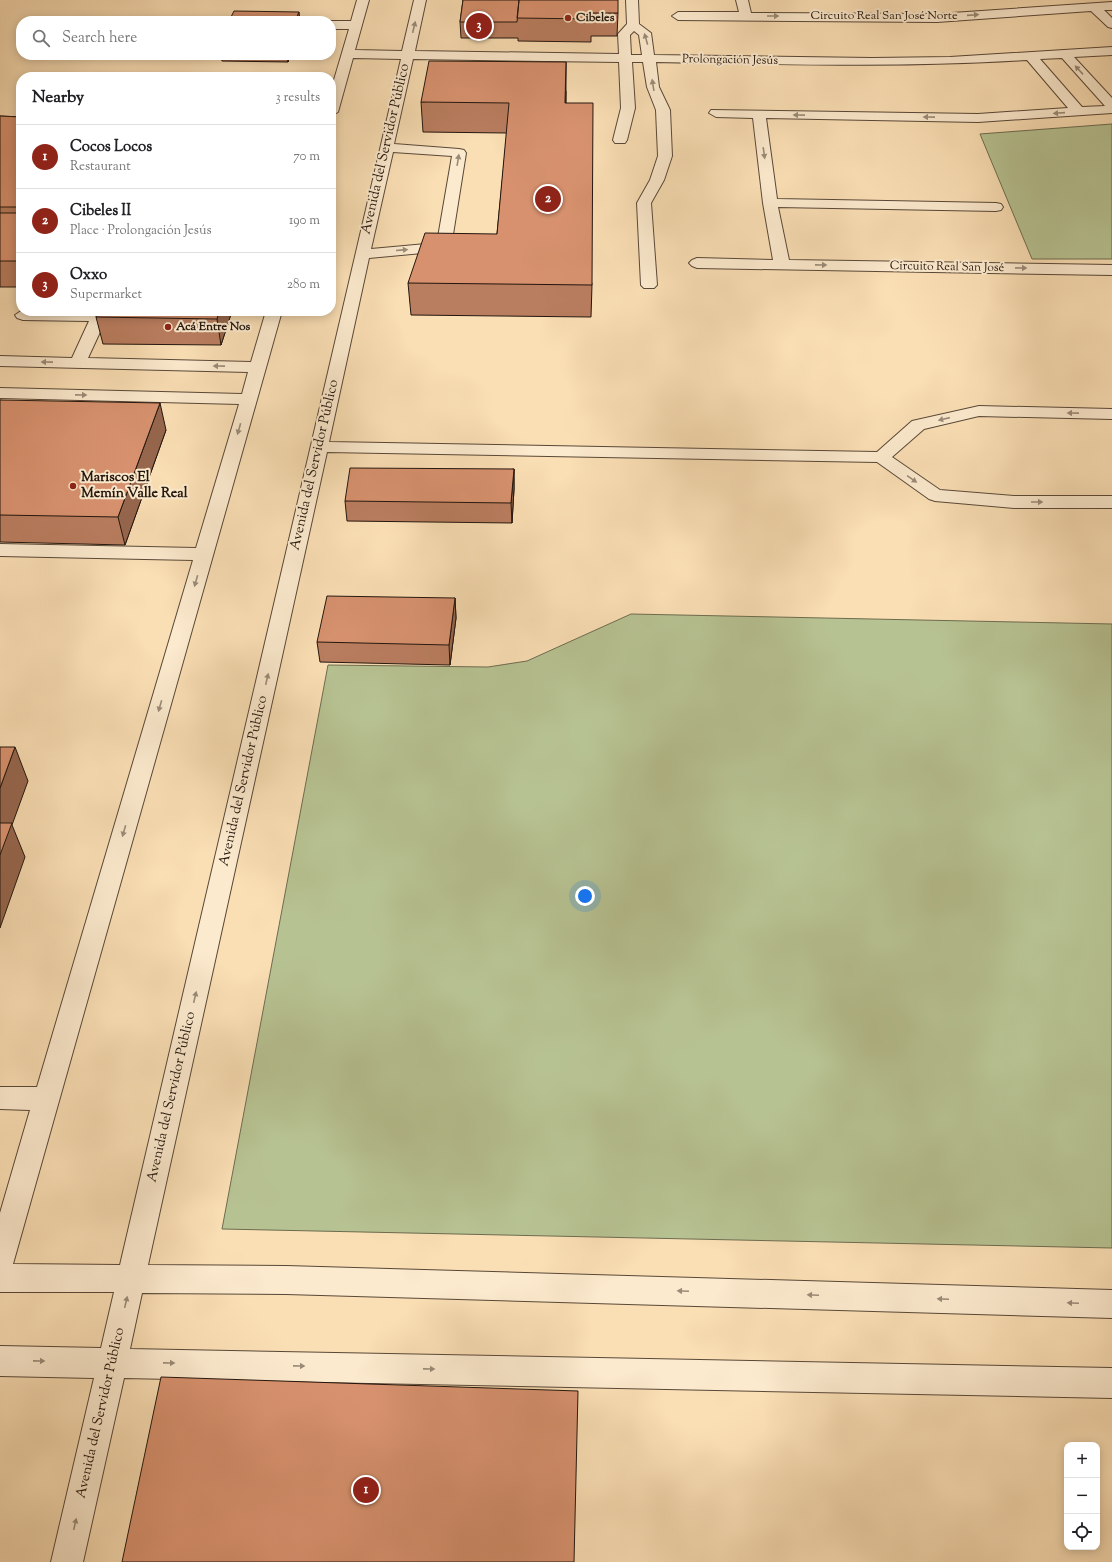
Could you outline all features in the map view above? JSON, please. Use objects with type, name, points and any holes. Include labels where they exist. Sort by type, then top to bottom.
[{"type":"street","points":[[336,95],[363,0]]},
{"type":"street","name":"Avenida del Servidor Público","points":[[67,1562],[420,0]]},
{"type":"street","points":[[620,140],[628,108],[624,58],[624,34],[633,25],[632,0]]},
{"type":"street","points":[[742,0],[746,16]]},
{"type":"street","name":"Circuito Real San José Norte","points":[[678,16],[938,18],[1112,6]]},
{"type":"street","points":[[1094,8],[1112,24]]},
{"type":"street","points":[[336,25],[356,25]]},
{"type":"street","points":[[633,25],[645,33],[650,58],[653,87],[663,110],[665,156],[658,180],[644,203],[649,285]]},
{"type":"street","name":"Prolongación Jesús","points":[[348,54],[872,62],[950,61],[1031,57],[1112,50]]},
{"type":"street","points":[[1065,54],[1112,106]]},
{"type":"street","points":[[1031,57],[1078,112]]},
{"type":"street","points":[[628,108],[663,110]]},
{"type":"street","points":[[716,113],[978,118],[1112,109]]},
{"type":"street","points":[[759,115],[770,203],[782,265]]},
{"type":"street","points":[[363,254],[444,247],[459,153],[387,147]]},
{"type":"street","points":[[770,203],[996,207]]},
{"type":"street","name":"Circuito Real San José","points":[[697,263],[1112,270]]},
{"type":"street","points":[[61,316],[99,317],[78,363]]},
{"type":"street","points":[[0,1261],[273,316]]},
{"type":"street","points":[[0,361],[258,367]]},
{"type":"street","points":[[0,393],[248,399]]},
{"type":"street","points":[[881,457],[918,426],[979,411],[1112,414]]},
{"type":"street","points":[[319,447],[881,457],[935,495],[1014,502],[1112,502]]},
{"type":"street","points":[[0,550],[204,554]]},
{"type":"street","points":[[0,1098],[46,1099]]},
{"type":"street","points":[[0,1278],[286,1280],[1112,1304]]},
{"type":"street","points":[[0,1360],[1112,1383]]},
{"type":"green space","points":[[1112,124],[1112,259],[1032,259],[980,134]]},
{"type":"green space","points":[[631,614],[1112,624],[1112,1248],[222,1229],[328,665],[488,667],[527,661]]},
{"type":"building","points":[[463,0],[519,0],[517,22],[460,22]]},
{"type":"building","points":[[519,0],[618,0],[618,13],[591,13],[591,19],[517,18]]},
{"type":"building","points":[[234,11],[299,12],[297,16],[232,16]]},
{"type":"building","points":[[429,61],[566,62],[565,103],[593,103],[592,285],[408,283],[425,233],[497,234],[509,103],[421,102]]},
{"type":"building","points":[[0,116],[16,117],[16,207],[0,207]]},
{"type":"building","points":[[0,213],[16,213],[16,261],[0,261]]},
{"type":"building","points":[[96,316],[218,316],[217,319]]},
{"type":"building","name":"Mariscos El Memín Valle Real","points":[[0,400],[160,403],[118,517],[0,515]]},
{"type":"building","points":[[350,468],[514,469],[511,503],[345,501]]},
{"type":"building","points":[[327,596],[455,598],[449,645],[317,642]]},
{"type":"building","points":[[0,747],[15,747],[0,788]]},
{"type":"building","points":[[0,823],[12,823],[0,855]]},
{"type":"building","points":[[161,1377],[578,1391],[574,1562],[122,1562]]},
{"type":"place","name":"Cibeles","points":[[568,18]]},
{"type":"place","name":"Oxxo","points":[[479,26]]},
{"type":"place","name":"Cibeles II","points":[[548,199]]},
{"type":"place","name":"Acá Entre Nos","points":[[168,327]]},
{"type":"place","name":"Mariscos El Memín Valle Real","points":[[73,486]]},
{"type":"place","name":"Cocos Locos","points":[[366,1490]]}]
